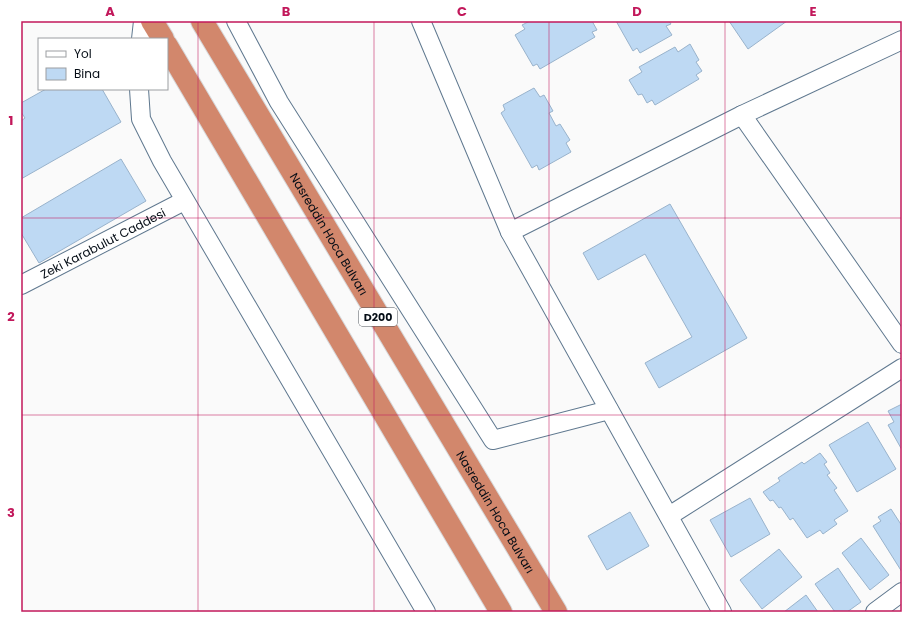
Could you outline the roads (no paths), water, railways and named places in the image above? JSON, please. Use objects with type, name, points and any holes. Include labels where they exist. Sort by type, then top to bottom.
[{"type":"highway","points":[[152,21],[162,38]]},
{"type":"highway","name":"Nasreddin Hoca Bulvarı","points":[[202,21],[556,612]]},
{"type":"highway","points":[[168,48],[501,612]]},
{"type":"street","points":[[142,38],[143,21]]},
{"type":"street","points":[[236,21],[280,102],[493,440],[610,410]]},
{"type":"street","points":[[421,21],[510,232],[722,612]]},
{"type":"street","points":[[510,232],[742,115],[902,40]]},
{"type":"street","points":[[139,90],[141,119],[184,201],[426,612]]},
{"type":"street","points":[[742,115],[902,344]]},
{"type":"street","name":"Zeki Karabulut Caddesi","points":[[21,284],[184,201]]},
{"type":"street","points":[[669,516],[902,368]]},
{"type":"street","points":[[875,612],[900,598]]}]
